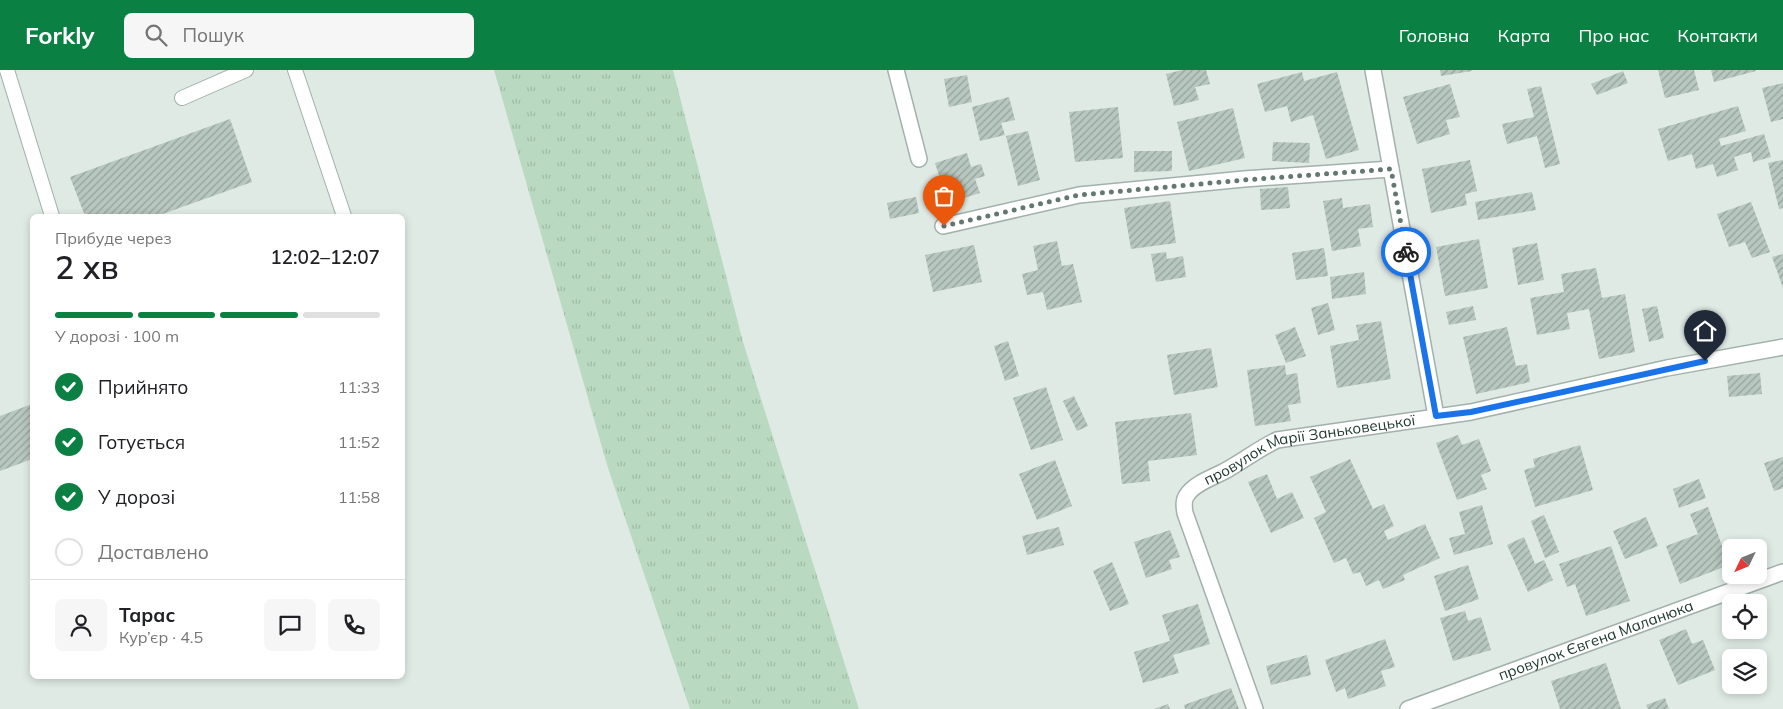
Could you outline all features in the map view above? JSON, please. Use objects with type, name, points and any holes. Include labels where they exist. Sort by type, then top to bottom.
[{"type":"street","points":[[896,70],[919,159]]},
{"type":"street","name":"провулок Марії Заньковецької","points":[[1373,70],[1436,416]]},
{"type":"street","points":[[944,226],[1079,195],[1391,169]]},
{"type":"street","name":"провулок Марії Заньковецької","points":[[1255,709],[1185,513],[1183,504],[1187,494],[1255,451],[1278,440],[1471,412],[1667,368],[1783,347]]},
{"type":"street","name":"провулок Євгена Маланюка","points":[[1408,709],[1783,572]]},
{"type":"lane","points":[[6,70],[51,214]]},
{"type":"lane","points":[[182,98],[246,70]]},
{"type":"lane","points":[[295,70],[343,214]]},
{"type":"green space","points":[[494,70],[673,70],[743,342],[859,709],[690,709],[608,468]]},
{"type":"building","points":[[1182,70],[1206,70],[1210,84],[1195,87],[1199,100],[1174,106],[1166,74]]},
{"type":"building","points":[[1440,70],[1472,70],[1472,71],[1441,76]]},
{"type":"building","points":[[1658,70],[1694,70],[1699,90],[1665,98]]},
{"type":"building","points":[[1711,70],[1755,70],[1756,71],[1714,82]]},
{"type":"building","points":[[1623,71],[1628,83],[1597,95],[1591,84]]},
{"type":"building","points":[[1302,72],[1304,81],[1337,72],[1359,150],[1326,159],[1313,115],[1291,122],[1287,106],[1265,112],[1257,84]]},
{"type":"building","points":[[967,75],[972,102],[949,107],[944,79]]},
{"type":"building","points":[[1783,83],[1783,119],[1771,122],[1762,88]]},
{"type":"building","points":[[1450,84],[1460,117],[1446,120],[1450,134],[1417,144],[1403,97]]},
{"type":"building","points":[[1541,86],[1560,164],[1545,168],[1537,136],[1507,144],[1502,124],[1534,117],[1527,89]]},
{"type":"building","points":[[1009,97],[1015,120],[1001,123],[1005,135],[980,141],[972,107]]},
{"type":"building","points":[[1738,106],[1746,131],[1719,139],[1721,146],[1764,134],[1771,157],[1753,162],[1751,152],[1734,157],[1738,170],[1717,177],[1713,164],[1696,169],[1692,154],[1668,161],[1658,129]]},
{"type":"building","points":[[1118,107],[1123,158],[1075,162],[1069,112]]},
{"type":"building","points":[[1233,108],[1245,158],[1189,171],[1177,122]]},
{"type":"building","points":[[230,119],[252,182],[163,214],[84,214],[70,177]]},
{"type":"building","points":[[1028,131],[1040,180],[1018,186],[1006,136]]},
{"type":"building","points":[[1273,142],[1310,143],[1309,163],[1272,161]]},
{"type":"building","points":[[1134,151],[1172,151],[1172,171],[1134,172]]},
{"type":"building","points":[[967,153],[971,167],[981,164],[985,176],[975,179],[980,193],[948,203],[935,163]]},
{"type":"building","points":[[1470,160],[1477,191],[1465,194],[1467,205],[1431,213],[1422,169]]},
{"type":"building","points":[[1783,160],[1783,208],[1779,209],[1768,163]]},
{"type":"building","points":[[1288,187],[1290,208],[1261,210],[1260,189]]},
{"type":"building","points":[[1532,192],[1536,210],[1478,220],[1475,202]]},
{"type":"building","points":[[916,197],[919,213],[890,219],[887,203]]},
{"type":"building","points":[[1342,198],[1343,208],[1370,204],[1373,227],[1358,229],[1361,246],[1332,251],[1323,201]]},
{"type":"building","points":[[1170,201],[1176,243],[1131,249],[1124,208]]},
{"type":"building","points":[[1751,202],[1770,252],[1752,258],[1745,242],[1729,247],[1717,214]]},
{"type":"building","points":[[1479,239],[1488,288],[1445,296],[1436,247]]},
{"type":"building","points":[[1057,241],[1062,266],[1073,264],[1082,302],[1047,310],[1043,292],[1027,295],[1022,274],[1038,270],[1033,246]]},
{"type":"building","points":[[1537,243],[1544,280],[1518,285],[1512,248]]},
{"type":"building","points":[[974,245],[982,282],[933,292],[925,255]]},
{"type":"building","points":[[1324,248],[1328,276],[1296,280],[1292,253]]},
{"type":"building","points":[[1166,252],[1167,259],[1183,256],[1186,277],[1156,282],[1151,254]]},
{"type":"building","points":[[1783,254],[1783,288],[1772,257]]},
{"type":"building","points":[[1596,268],[1602,298],[1625,294],[1635,352],[1599,359],[1589,309],[1567,313],[1570,329],[1537,335],[1530,298],[1564,292],[1561,274]]},
{"type":"building","points":[[1364,272],[1366,294],[1332,299],[1330,277]]},
{"type":"building","points":[[1328,303],[1335,330],[1318,335],[1311,308]]},
{"type":"building","points":[[1473,306],[1476,320],[1449,325],[1446,312]]},
{"type":"building","points":[[1657,306],[1664,338],[1649,342],[1642,309]]},
{"type":"building","points":[[1381,321],[1391,379],[1337,388],[1330,346],[1359,340],[1356,325]]},
{"type":"building","points":[[1295,327],[1306,356],[1286,363],[1275,335]]},
{"type":"building","points":[[1507,327],[1516,366],[1527,364],[1530,382],[1476,394],[1463,337]]},
{"type":"building","points":[[1008,341],[1019,376],[1005,381],[994,346]]},
{"type":"building","points":[[1211,348],[1218,387],[1174,395],[1167,355]]},
{"type":"building","points":[[1285,365],[1286,375],[1297,373],[1301,403],[1288,405],[1291,421],[1255,426],[1247,370]]},
{"type":"building","points":[[1760,373],[1762,394],[1729,397],[1727,376]]},
{"type":"building","points":[[1046,387],[1063,440],[1031,450],[1013,398]]},
{"type":"building","points":[[1074,396],[1088,426],[1077,431],[1063,401]]},
{"type":"building","points":[[30,405],[30,460],[0,471],[0,416]]},
{"type":"building","points":[[1191,413],[1197,455],[1148,461],[1150,481],[1122,484],[1115,422]]},
{"type":"building","points":[[1458,435],[1462,445],[1479,439],[1491,471],[1481,475],[1487,489],[1457,500],[1436,443]]},
{"type":"building","points":[[1580,445],[1593,490],[1535,507],[1524,470],[1535,467],[1533,459]]},
{"type":"building","points":[[1783,457],[1783,488],[1774,491],[1764,463]]},
{"type":"building","points":[[1350,459],[1373,509],[1384,504],[1394,526],[1384,531],[1388,540],[1425,524],[1440,558],[1403,575],[1405,580],[1383,589],[1379,580],[1366,586],[1360,572],[1353,574],[1346,558],[1334,563],[1314,518],[1326,512],[1310,477]]},
{"type":"building","points":[[1055,460],[1072,506],[1037,520],[1019,474]]},
{"type":"building","points":[[1267,474],[1277,499],[1292,492],[1304,518],[1271,533],[1248,482]]},
{"type":"building","points":[[1699,479],[1706,498],[1679,508],[1673,489]]},
{"type":"building","points":[[1482,505],[1493,544],[1454,555],[1449,538],[1465,534],[1459,512]]},
{"type":"building","points":[[1708,507],[1722,546],[1722,568],[1680,584],[1666,546],[1698,534],[1690,514]]},
{"type":"building","points":[[1544,515],[1559,552],[1545,558],[1531,521]]},
{"type":"building","points":[[1646,517],[1658,546],[1625,559],[1613,531]]},
{"type":"building","points":[[1059,527],[1064,545],[1027,555],[1022,536]]},
{"type":"building","points":[[1170,530],[1180,557],[1169,560],[1172,569],[1146,578],[1134,542]]},
{"type":"building","points":[[1524,537],[1535,564],[1544,560],[1553,580],[1528,592],[1507,545]]},
{"type":"building","points":[[1611,546],[1630,601],[1586,616],[1575,584],[1567,587],[1559,564]]},
{"type":"building","points":[[1112,562],[1129,604],[1110,611],[1093,571]]},
{"type":"building","points":[[1468,565],[1479,599],[1445,611],[1434,576]]},
{"type":"building","points":[[1198,604],[1210,644],[1173,655],[1179,673],[1143,683],[1134,652],[1170,641],[1162,615]]},
{"type":"building","points":[[1465,611],[1468,621],[1481,617],[1491,650],[1453,661],[1440,618]]},
{"type":"building","points":[[1686,629],[1692,644],[1703,640],[1715,670],[1678,685],[1659,640]]},
{"type":"building","points":[[1385,639],[1395,667],[1381,671],[1386,686],[1348,699],[1345,688],[1336,692],[1325,660]]},
{"type":"building","points":[[1307,655],[1311,675],[1271,685],[1266,666]]},
{"type":"building","points":[[1606,663],[1621,709],[1560,709],[1551,681]]},
{"type":"building","points":[[1231,688],[1239,709],[1185,709],[1184,705]]},
{"type":"building","points":[[1665,698],[1669,709],[1648,709],[1646,705]]},
{"type":"building","points":[[1168,704],[1170,709],[1154,709]]},
{"type":"way so far","points":[[944,226],[1079,195],[1391,169],[1406,252]]},
{"type":"route","points":[[1406,252],[1436,416],[1471,412],[1705,361]]}]
